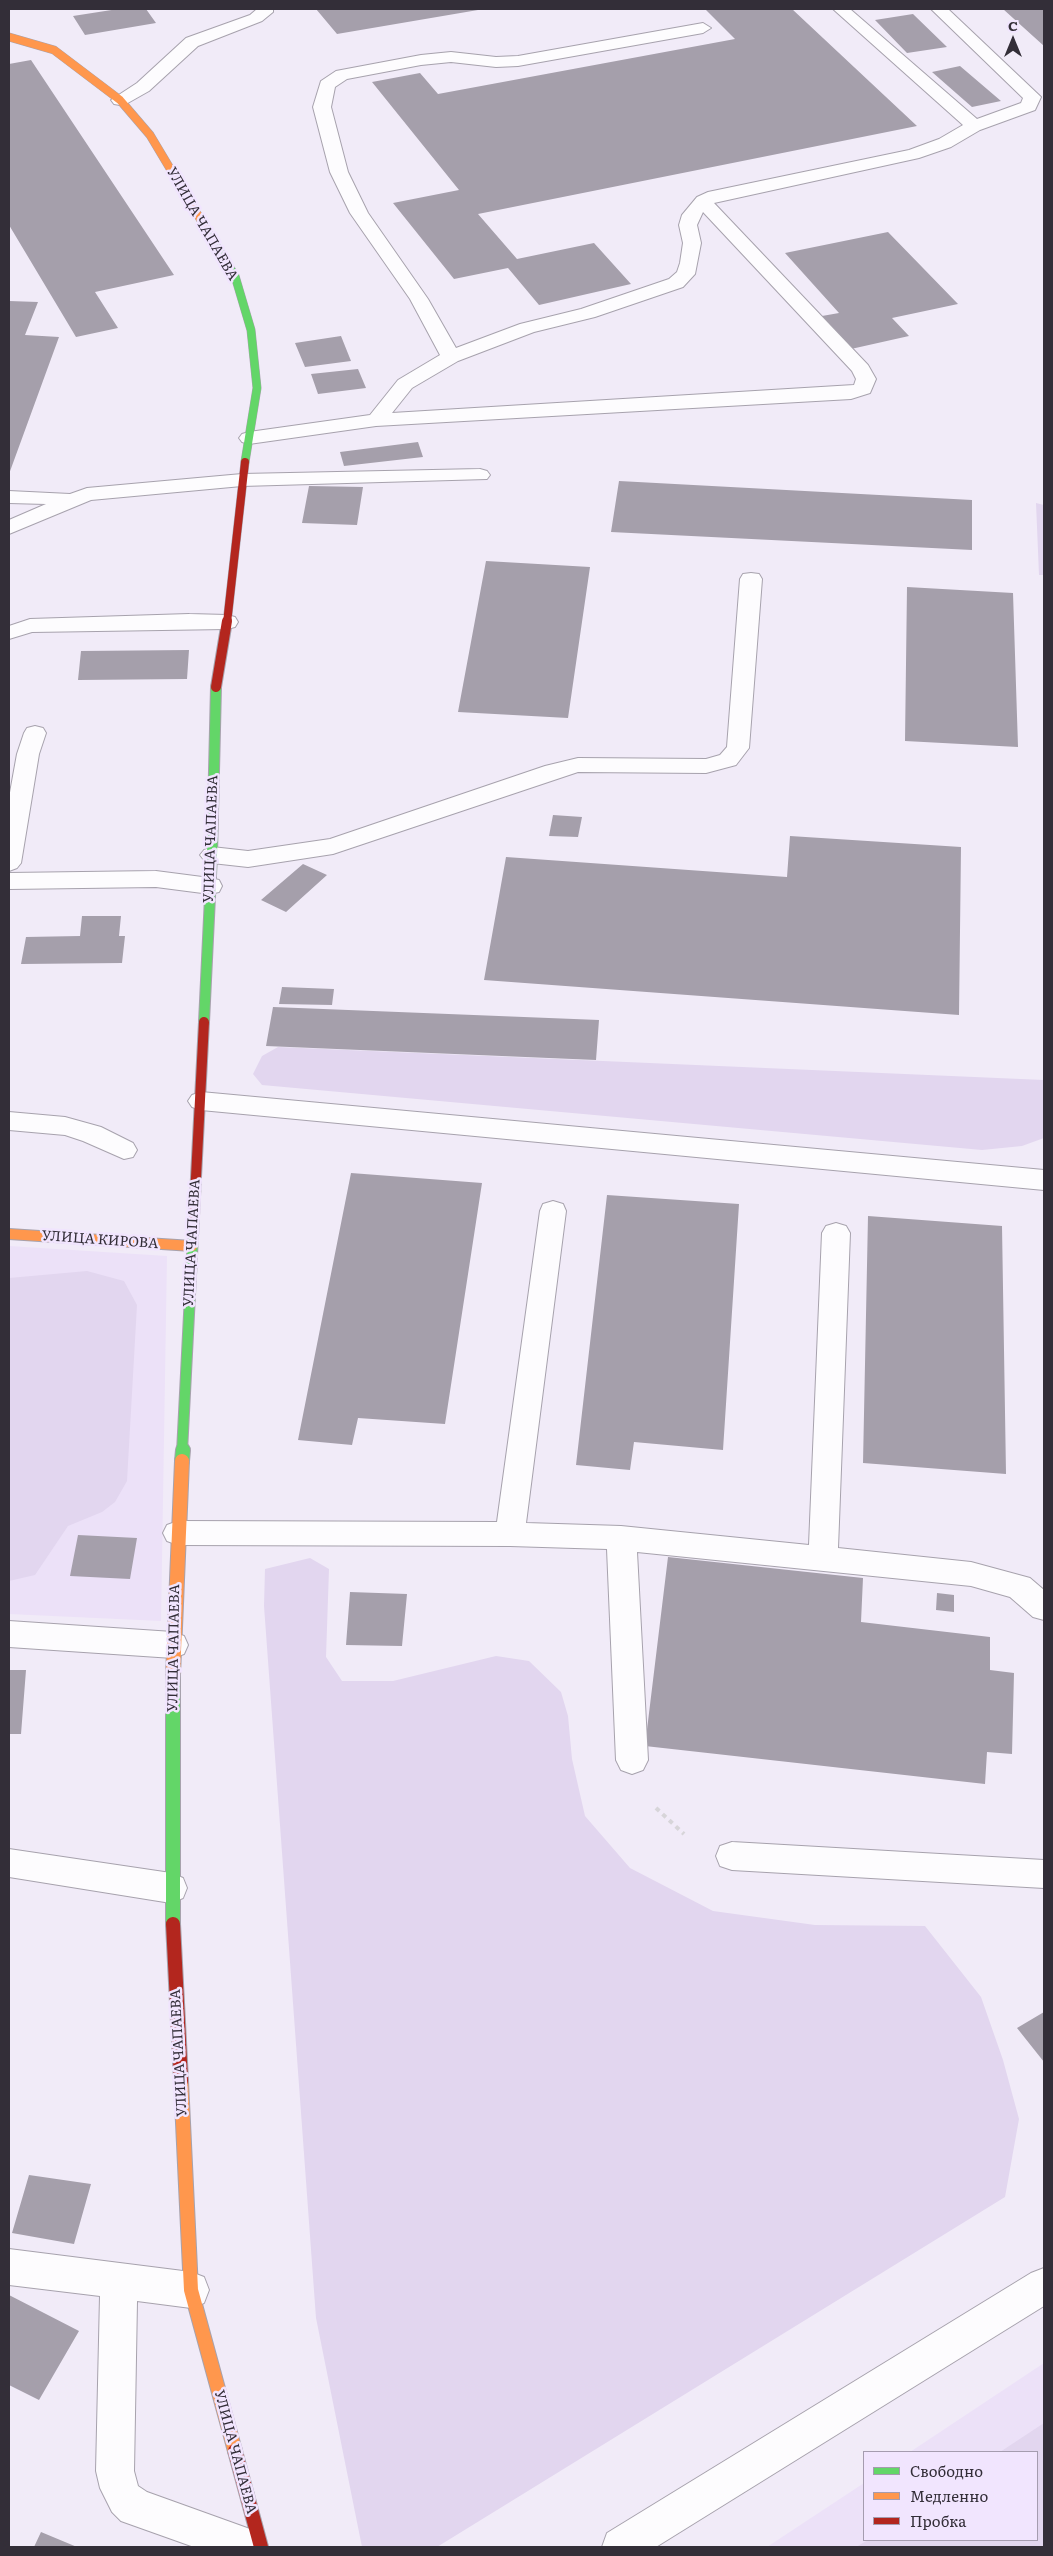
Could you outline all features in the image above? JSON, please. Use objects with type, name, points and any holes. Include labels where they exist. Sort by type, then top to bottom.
[{"type":"main road","name":"УЛИЦА ЧАПАЕВА","points":[[9,37],[54,50],[120,100],[150,135],[235,276],[251,330],[256,388],[242,480],[227,622],[216,690],[212,855],[201,1102],[192,1246],[173,1645],[171,1888],[191,2290],[261,2547]]},
{"type":"main road","name":"УЛИЦА КИРОВА","points":[[9,1234],[192,1246]]},
{"type":"lane","points":[[120,100],[144,87],[192,42],[256,18],[265,12],[265,9]]},
{"type":"lane","points":[[841,9],[974,126]]},
{"type":"lane","points":[[376,420],[405,384],[451,357],[527,328],[588,313],[676,283],[686,274],[689,263],[692,243],[688,225],[691,215],[703,201],[714,196],[913,154],[945,143],[974,126],[1029,106],[1032,97],[939,9]]},
{"type":"lane","points":[[451,357],[419,299],[359,213],[339,172],[322,107],[327,85],[342,75],[421,60],[451,57],[496,62],[518,61],[703,28]]},
{"type":"lane","points":[[249,438],[376,420],[851,393],[863,389],[866,379],[862,369],[703,201]]},
{"type":"lane","points":[[9,528],[87,494],[242,480],[480,475]]},
{"type":"lane","points":[[9,497],[76,499]]},
{"type":"lane","points":[[212,855],[248,859],[333,846],[553,771],[578,765],[706,766],[728,760],[738,748],[751,579]]},
{"type":"lane","points":[[9,633],[40,626],[227,622]]},
{"type":"lane","points":[[9,863],[28,754],[35,732]]},
{"type":"lane","points":[[9,881],[156,879],[210,886]]},
{"type":"lane","points":[[201,1102],[1044,1180]]},
{"type":"lane","points":[[9,1121],[64,1126],[92,1134],[124,1150]]},
{"type":"lane","points":[[510,1534],[553,1211]]},
{"type":"lane","points":[[823,1558],[836,1233]]},
{"type":"lane","points":[[178,1533],[510,1534],[621,1538],[971,1574],[1019,1587],[1044,1608]]},
{"type":"lane","points":[[621,1538],[632,1760]]},
{"type":"lane","points":[[9,1634],[173,1645]]},
{"type":"lane","points":[[732,1856],[1044,1874]]},
{"type":"lane","points":[[9,1863],[171,1888]]},
{"type":"lane","points":[[9,2266],[191,2290]]},
{"type":"lane","points":[[119,2282],[115,2471],[119,2488],[125,2499],[135,2507],[247,2547]]},
{"type":"lane","points":[[621,2547],[1044,2286]]},
{"type":"path","points":[[632,1760],[648,1799],[679,1832],[732,1856]]},
{"type":"shaded area","points":[[1036,503],[1044,505],[1044,575],[1039,575]]},
{"type":"shaded area","points":[[278,1047],[1044,1080],[1044,1138],[1022,1146],[982,1150],[262,1085],[253,1074],[262,1056]]},
{"type":"shaded area","points":[[9,1246],[167,1256],[161,1621],[9,1614]]},
{"type":"shaded area","points":[[87,1271],[124,1281],[137,1305],[127,1481],[115,1502],[102,1512],[68,1526],[35,1575],[9,1581],[9,1278]]},
{"type":"shaded area","points":[[310,1558],[329,1569],[326,1657],[342,1681],[393,1681],[496,1656],[529,1661],[561,1692],[568,1716],[572,1759],[585,1816],[630,1868],[713,1911],[815,1925],[925,1926],[981,1997],[1003,2060],[1019,2119],[1005,2197],[437,2547],[362,2547],[316,2318],[264,1606],[265,1569]]},
{"type":"shaded area","points":[[1044,2363],[1044,2547],[767,2547],[863,2484],[863,2541],[1038,2541],[1038,2451],[912,2451]]},
{"type":"shaded area","points":[[1044,2423],[1044,2547],[856,2547],[866,2541],[1038,2541],[1038,2451],[1002,2451]]},
{"type":"building","points":[[118,9],[146,9],[156,23],[85,35],[73,16]]},
{"type":"building","points":[[316,9],[478,9],[478,10],[337,34]]},
{"type":"building","points":[[705,9],[792,9],[917,126],[478,214],[517,259],[594,243],[631,284],[539,305],[508,268],[454,279],[393,203],[459,190],[372,82],[420,73],[438,94],[735,39]]},
{"type":"building","points":[[1003,9],[1044,9],[1044,46]]},
{"type":"building","points":[[913,14],[947,47],[907,53],[875,20]]},
{"type":"building","points":[[31,60],[174,275],[95,292],[118,328],[76,337],[9,225],[9,64]]},
{"type":"building","points":[[960,66],[1001,101],[972,107],[932,72]]},
{"type":"building","points":[[888,232],[958,304],[892,318],[909,336],[851,349],[822,316],[839,313],[785,253]]},
{"type":"building","points":[[9,301],[38,302],[25,335],[59,337],[9,474]]},
{"type":"building","points":[[341,336],[351,361],[305,367],[295,343]]},
{"type":"building","points":[[358,369],[366,388],[318,394],[311,374]]},
{"type":"building","points":[[418,442],[423,457],[344,466],[340,452]]},
{"type":"building","points":[[619,481],[972,500],[972,550],[611,532]]},
{"type":"building","points":[[309,486],[363,487],[357,525],[302,523]]},
{"type":"building","points":[[486,561],[590,567],[568,718],[458,712]]},
{"type":"building","points":[[907,587],[1013,593],[1018,747],[905,741]]},
{"type":"building","points":[[189,650],[187,679],[78,680],[81,651]]},
{"type":"building","points":[[553,815],[582,817],[578,837],[549,836]]},
{"type":"building","points":[[790,836],[961,847],[959,1015],[484,980],[506,857],[787,877]]},
{"type":"building","points":[[303,864],[327,875],[286,912],[261,900]]},
{"type":"building","points":[[82,916],[121,916],[119,936],[125,936],[122,963],[21,964],[26,937],[80,936]]},
{"type":"building","points":[[282,987],[334,989],[332,1005],[279,1004]]},
{"type":"building","points":[[273,1007],[599,1020],[596,1060],[266,1046]]},
{"type":"building","points":[[351,1173],[482,1183],[445,1424],[358,1418],[352,1445],[298,1440]]},
{"type":"building","points":[[607,1195],[739,1204],[723,1450],[634,1442],[630,1470],[576,1465]]},
{"type":"building","points":[[868,1216],[1002,1226],[1006,1474],[863,1463]]},
{"type":"building","points":[[78,1535],[137,1538],[130,1579],[70,1576]]},
{"type":"building","points":[[668,1557],[863,1578],[861,1622],[990,1637],[990,1670],[1014,1673],[1012,1754],[987,1752],[985,1784],[645,1746]]},
{"type":"building","points":[[350,1592],[407,1594],[402,1646],[346,1645]]},
{"type":"building","points":[[937,1593],[954,1595],[954,1612],[936,1610]]},
{"type":"building","points":[[9,1670],[26,1670],[21,1734],[9,1734]]},
{"type":"building","points":[[1044,2012],[1044,2062],[1017,2028]]},
{"type":"building","points":[[29,2175],[91,2184],[74,2244],[12,2233]]},
{"type":"building","points":[[9,2295],[79,2331],[39,2400],[9,2385]]},
{"type":"building","points":[[41,2532],[77,2547],[34,2547]]},
{"type":"traffic: fast","points":[[205,227],[235,276],[251,330],[257,388],[245,462]]},
{"type":"traffic: fast","points":[[204,1022],[212,855],[216,687]]},
{"type":"traffic: fast","points":[[182,1461],[194,1216]]},
{"type":"traffic: fast","points":[[173,1675],[173,1924]]},
{"type":"traffic: slow","points":[[9,37],[54,50],[120,100],[150,135],[205,227]]},
{"type":"traffic: slow","points":[[9,1234],[192,1246]]},
{"type":"traffic: slow","points":[[173,1675],[182,1461]]},
{"type":"traffic: slow","points":[[181,2081],[191,2290],[235,2451]]},
{"type":"traffic: jam","points":[[216,687],[227,622],[245,462]]},
{"type":"traffic: jam","points":[[194,1216],[204,1022]]},
{"type":"traffic: jam","points":[[173,1924],[181,2081]]},
{"type":"traffic: jam","points":[[235,2451],[261,2547]]}]
